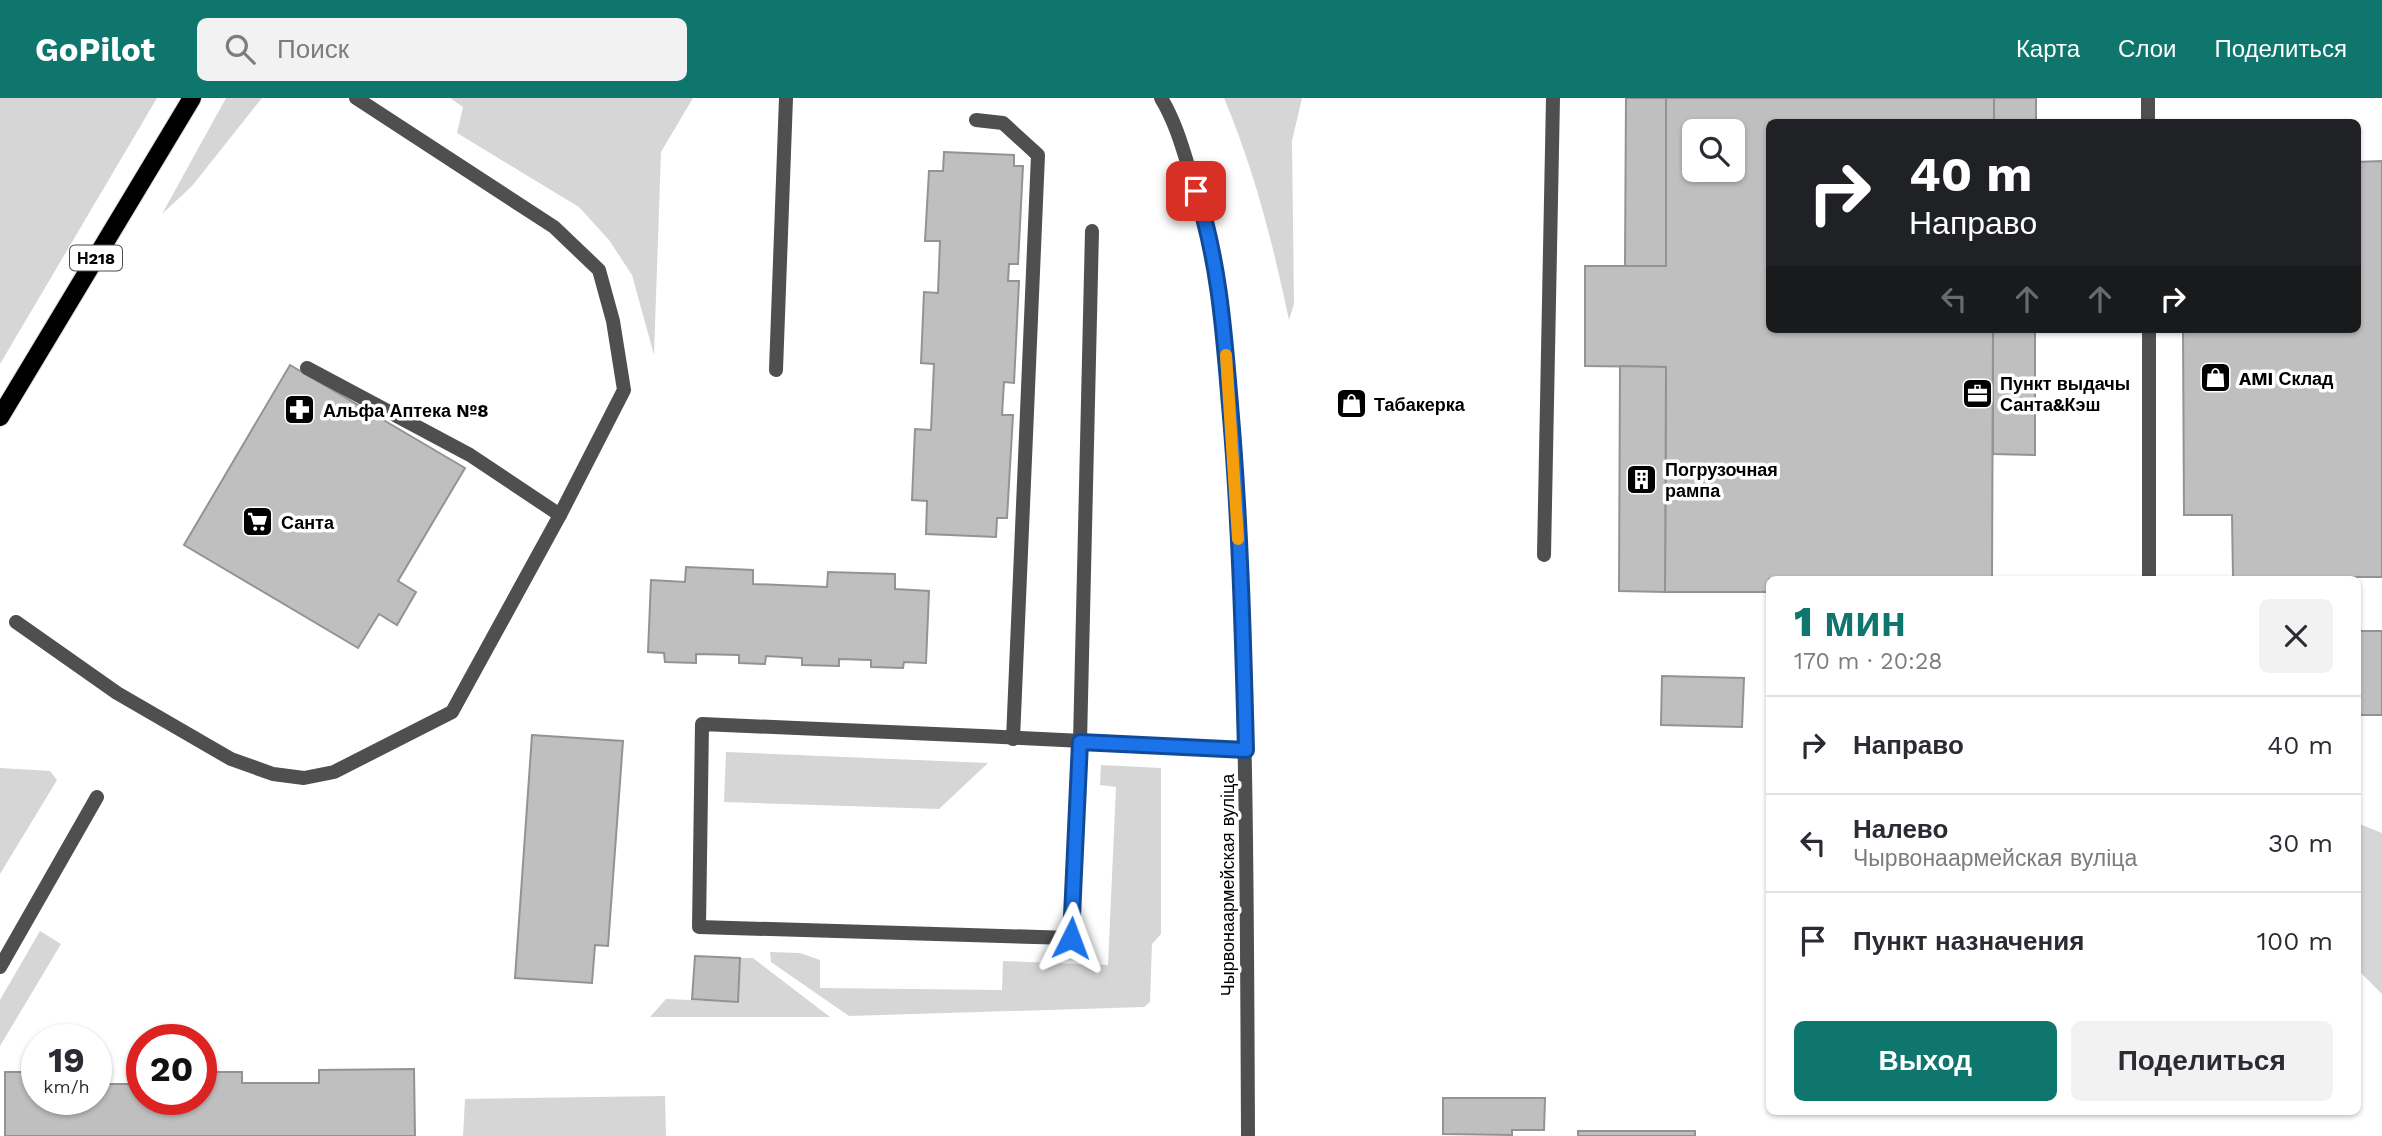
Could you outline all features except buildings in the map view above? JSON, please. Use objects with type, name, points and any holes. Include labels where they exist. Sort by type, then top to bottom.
[{"type":"main road","name":"Н218","points":[[0,417],[192,98]]},
{"type":"street","points":[[16,622],[117,693],[231,759],[283,775],[304,778],[334,772],[452,712],[560,515],[624,390],[613,321],[599,270],[554,228],[356,98]]},
{"type":"street","points":[[776,370],[786,98]]},
{"type":"street","name":"Чырвонаармейская вуліца","points":[[1161,98],[1173,119],[1204,215],[1223,310],[1244,664],[1248,1136]]},
{"type":"street","points":[[1544,555],[1553,98]]},
{"type":"street","points":[[2148,98],[2148,119]]},
{"type":"street","points":[[976,120],[1003,123],[1038,155],[1013,739]]},
{"type":"street","points":[[1092,231],[1080,742],[1071,938],[699,928],[702,723],[1013,739],[1080,742],[1246,750]]},
{"type":"street","points":[[2149,333],[2149,576]]},
{"type":"street","points":[[307,368],[470,455],[560,515]]},
{"type":"street","points":[[0,967],[97,797]]},
{"type":"shaded area","points":[[0,98],[157,98],[0,364]]},
{"type":"shaded area","points":[[226,98],[262,98],[192,186],[162,214]]},
{"type":"shaded area","points":[[450,98],[693,98],[661,152],[654,355],[632,275],[609,240],[579,207],[457,133],[463,107]]},
{"type":"shaded area","points":[[1224,98],[1302,98],[1292,141],[1294,304],[1289,320],[1262,207]]},
{"type":"shaded area","points":[[726,752],[988,763],[939,809],[724,802]]},
{"type":"shaded area","points":[[1101,765],[1161,768],[1161,934],[1152,944],[1150,1002],[1144,1007],[849,1016],[771,962],[770,952],[800,953],[820,960],[820,988],[1002,990],[1003,961],[1108,965],[1116,787],[1100,785]]},
{"type":"shaded area","points":[[0,768],[50,771],[57,780],[0,874]]},
{"type":"shaded area","points":[[2361,825],[2382,833],[2382,994],[2361,973]]},
{"type":"shaded area","points":[[40,931],[61,944],[0,1046],[0,1000]]},
{"type":"shaded area","points":[[740,958],[753,958],[830,1017],[650,1017],[666,999],[738,1002]]},
{"type":"shaded area","points":[[665,1096],[666,1136],[463,1136],[465,1099]]},
{"type":"slow traffic","points":[[1226,355],[1238,539]]},
{"type":"place","name":"AMI Склад","points":[[2216,378]]},
{"type":"place","name":"Пункт выдачы Санта&Кэш","points":[[1977,393]]},
{"type":"place","name":"Табакерка","points":[[1351,404]]},
{"type":"place","name":"Альфа Аптека №8","points":[[300,410]]},
{"type":"place","name":"Погрузочная рампа","points":[[1642,479]]},
{"type":"place","name":"Санта","points":[[258,522]]},
{"type":"route","points":[[1071,938],[1080,742],[1246,750],[1234,451],[1223,310],[1204,215],[1196,191]]}]
